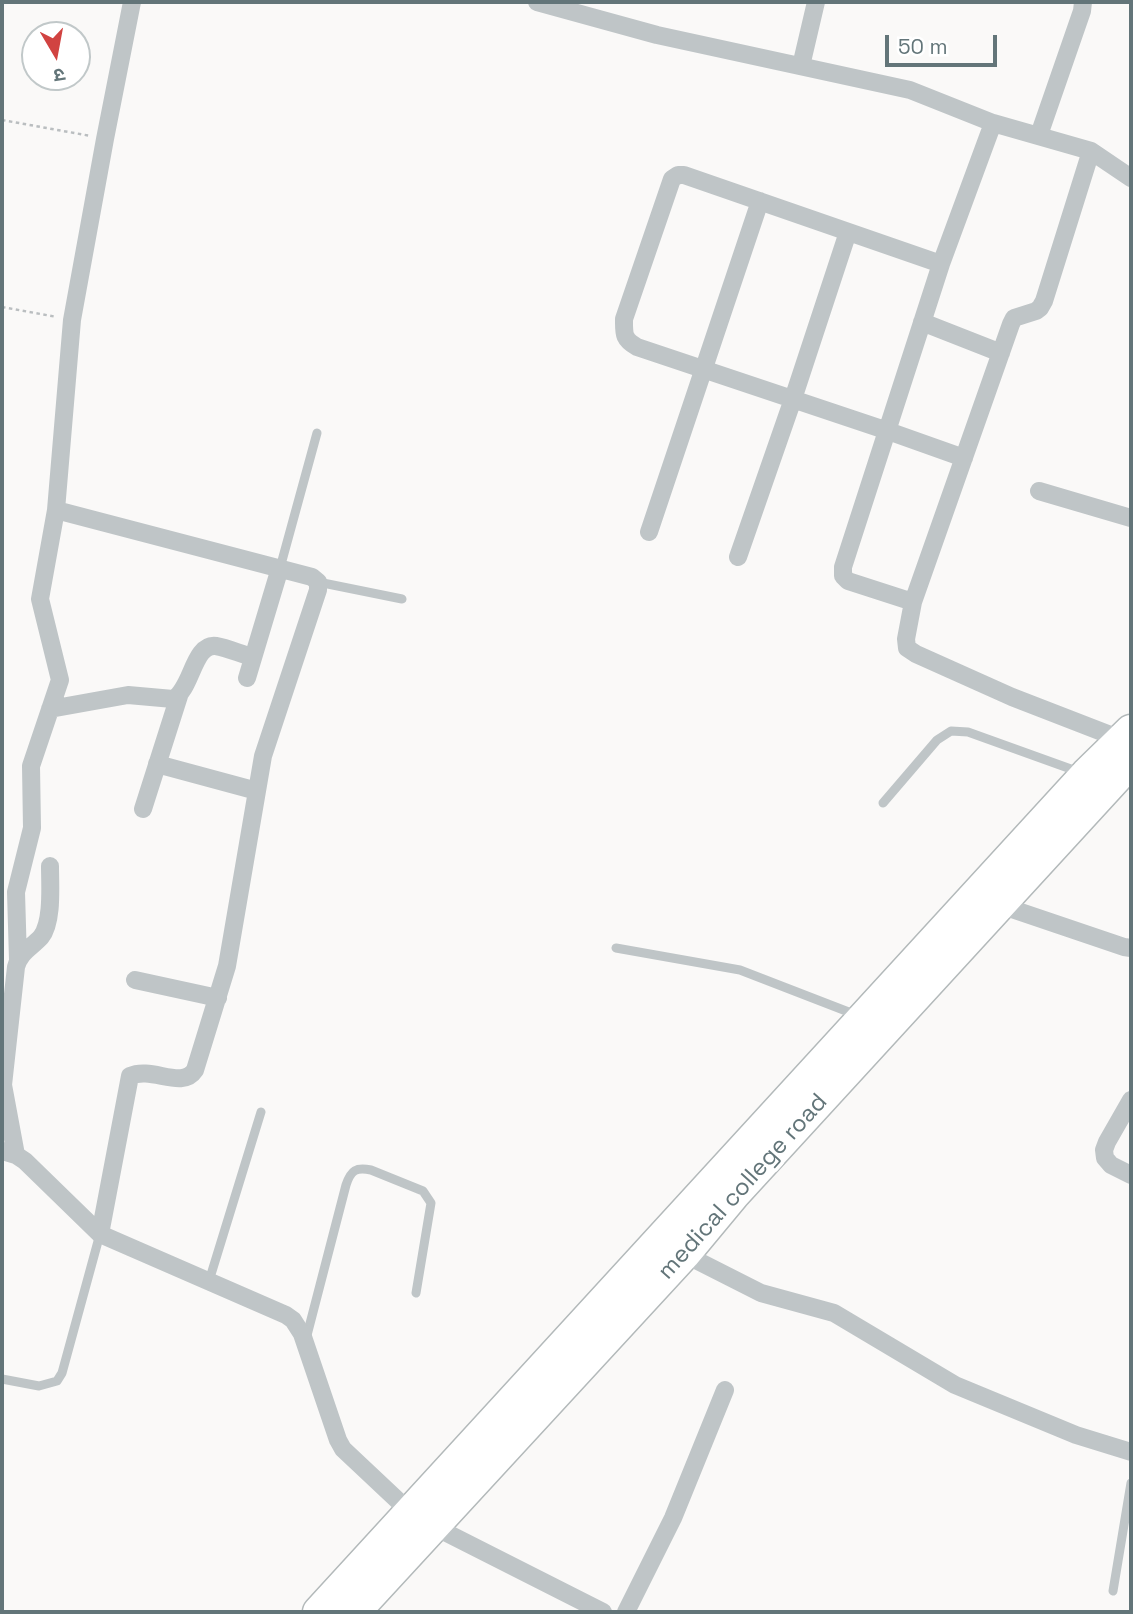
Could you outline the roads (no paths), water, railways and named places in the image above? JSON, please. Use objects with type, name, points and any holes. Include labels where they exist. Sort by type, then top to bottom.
[{"type":"highway","points":[[422,1519],[864,1018],[1087,774],[1128,744]]},
{"type":"highway","name":"medical college road","points":[[354,1612],[380,1564],[684,1254],[733,1195],[1000,905],[1128,744]]},
{"type":"highway","points":[[319,1612],[380,1564]]},
{"type":"street","points":[[132,2],[72,320],[56,510],[40,599],[60,680],[32,766],[32,828],[16,892],[18,960],[6,1022],[3,1085],[9,1153],[25,1161],[100,1234],[293,1320],[305,1342],[338,1440],[344,1449],[422,1519],[603,1612]]},
{"type":"street","points":[[537,2],[599,10],[657,35],[910,90],[993,122],[1091,151],[1131,177]]},
{"type":"street","points":[[801,66],[816,2]]},
{"type":"street","points":[[1039,135],[1082,12],[1083,2]]},
{"type":"street","points":[[913,602],[848,581],[843,576],[843,567],[941,264],[993,122]]},
{"type":"street","points":[[1091,151],[1044,301],[1036,311],[1014,318],[913,602],[906,639],[907,648],[916,654],[1128,744]]},
{"type":"street","points":[[941,264],[678,175],[672,179],[624,318],[624,333],[628,342],[637,347],[964,458]]},
{"type":"street","points":[[649,532],[760,201]]},
{"type":"street","points":[[738,557],[848,232]]},
{"type":"street","points":[[922,322],[1001,353]]},
{"type":"street","points":[[1039,491],[1131,517]]},
{"type":"street","points":[[56,510],[280,568],[312,577],[318,582],[318,590],[266,747],[227,966],[195,1070],[191,1076],[183,1079],[144,1072],[130,1076],[100,1234]]},
{"type":"street","points":[[247,678],[280,568]]},
{"type":"street","points":[[143,809],[179,696],[200,653],[206,648],[217,646],[253,657]]},
{"type":"street","points":[[50,709],[128,695],[173,699],[179,696]]},
{"type":"street","points":[[157,764],[257,791]]},
{"type":"street","points":[[18,960],[46,929],[50,866]]},
{"type":"street","points":[[1000,905],[1131,948]]},
{"type":"street","points":[[135,980],[218,998]]},
{"type":"street","points":[[1131,1100],[1104,1150],[1105,1158],[1111,1165],[1131,1175]]},
{"type":"street","points":[[684,1254],[761,1293],[844,1318],[945,1381],[1076,1435],[1131,1452]]},
{"type":"street","points":[[626,1612],[673,1518],[725,1390]]},
{"type":"lane","points":[[280,568],[317,433]]},
{"type":"lane","points":[[318,582],[402,599]]},
{"type":"lane","points":[[883,803],[937,740],[951,731],[968,732],[1087,774]]},
{"type":"lane","points":[[616,948],[740,970],[864,1018]]},
{"type":"lane","points":[[209,1281],[261,1112]]},
{"type":"lane","points":[[305,1342],[346,1185],[354,1170],[371,1170],[424,1191],[431,1203],[416,1293]]},
{"type":"lane","points":[[2,1379],[39,1385],[57,1381],[62,1373],[100,1234]]},
{"type":"lane","points":[[1113,1591],[1131,1483]]}]
